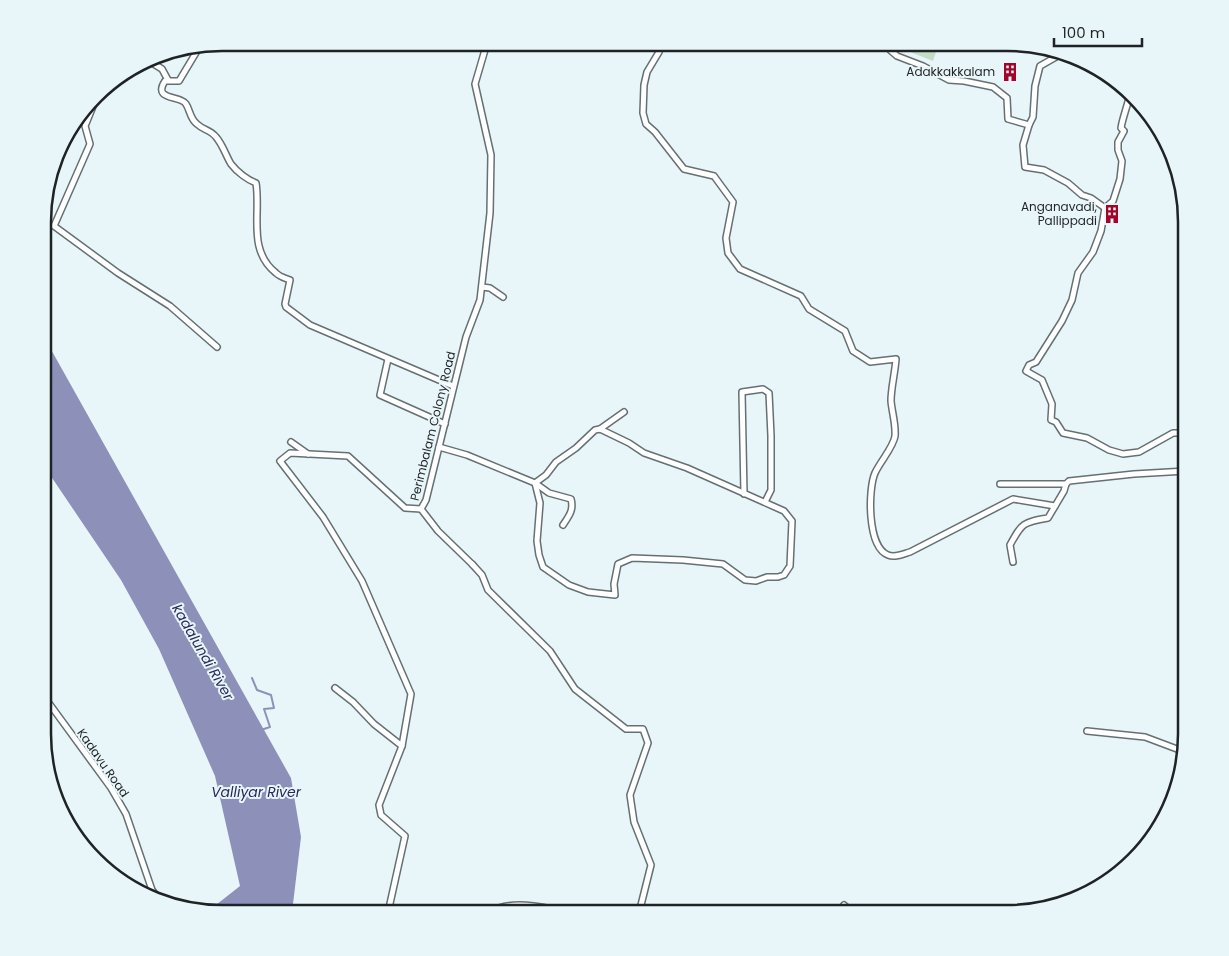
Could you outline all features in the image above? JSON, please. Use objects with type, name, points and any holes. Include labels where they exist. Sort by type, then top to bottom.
[{"type":"street","name":"Perimbalam Colony Road","points":[[390,904],[405,836],[381,815],[379,805],[402,746],[411,694],[362,581],[323,517],[280,461],[290,453],[348,456],[405,508],[421,509],[426,500],[466,336],[480,300],[482,287],[490,213],[491,155],[475,84],[485,51]]},
{"type":"street","points":[[659,52],[647,72],[644,85],[643,113],[646,124],[684,168],[714,176],[733,202],[726,238],[728,253],[740,269],[801,296],[809,309],[845,331],[853,351],[870,362],[896,360],[891,399],[895,437],[874,474],[871,494],[870,514],[876,540],[882,552],[889,556],[910,552],[1013,499],[1055,506]]},
{"type":"street","points":[[892,52],[897,56],[923,66],[949,80],[993,87],[1007,98],[1008,119],[1029,124]]},
{"type":"street","points":[[195,54],[178,81],[164,81],[162,84],[165,96],[185,101],[198,126],[210,130],[232,164],[256,183],[258,242],[263,257],[274,272],[290,280],[284,304],[286,307],[310,325],[453,386]]},
{"type":"street","points":[[1054,58],[1040,66],[1035,86],[1033,117],[1023,144],[1025,167],[1044,170],[1068,183],[1082,195],[1091,198],[1105,208]]},
{"type":"street","points":[[155,65],[162,69],[168,80]]},
{"type":"street","points":[[1128,101],[1122,120],[1121,128],[1124,132],[1118,142],[1118,150],[1122,161],[1120,179],[1113,201],[1105,208],[1101,231],[1096,245],[1078,273],[1072,300],[1062,321],[1036,362],[1029,365],[1026,371],[1042,380],[1052,404],[1051,420],[1056,422],[1064,432],[1087,438],[1109,450],[1123,454],[1139,452],[1173,433],[1178,433]]},
{"type":"street","points":[[90,115],[85,126],[90,144],[54,226],[118,273],[170,306],[217,347]]},
{"type":"street","points":[[482,287],[490,288],[503,297]]},
{"type":"street","points":[[388,359],[380,395],[445,424]]},
{"type":"street","points":[[744,494],[742,392],[763,389],[769,393],[771,436],[771,490],[765,502]]},
{"type":"street","points":[[535,482],[546,475],[556,462],[576,448],[595,430],[600,429],[624,412]]},
{"type":"street","points":[[535,482],[540,504],[539,555],[543,567],[569,585],[588,592],[615,595],[614,584],[618,564],[632,558],[723,564],[745,580],[756,581],[767,577],[784,575],[790,566],[792,521],[784,511],[687,468],[644,453],[629,443],[600,429]]},
{"type":"street","points":[[291,442],[309,454]]},
{"type":"street","points":[[439,448],[466,455],[535,482],[548,493],[571,499],[573,506],[571,513],[563,525]]},
{"type":"street","points":[[1000,484],[1066,484],[1069,481],[1178,471]]},
{"type":"street","points":[[1013,562],[1010,545],[1020,528],[1028,521],[1048,518],[1064,491],[1066,484]]},
{"type":"street","points":[[421,509],[438,531],[482,575],[488,590],[550,650],[574,690],[626,728],[643,729],[648,743],[630,795],[634,822],[651,865],[641,905]]},
{"type":"street","points":[[472,564],[476,571]]},
{"type":"street","points":[[335,688],[353,702],[374,724],[402,746]]},
{"type":"street","name":"Kadavu Road","points":[[52,708],[111,788],[126,814],[152,890]]},
{"type":"street","points":[[1087,731],[1145,737],[1177,749]]},
{"type":"green space","points":[[910,52],[936,52],[933,61]]},
{"type":"water","name":"Valliyar River","points":[[51,350],[291,778],[301,837],[293,904],[217,904],[240,886],[215,776],[159,649],[121,580],[51,477]]},
{"type":"waterway","points":[[252,678],[257,690],[271,695],[274,708],[264,709],[270,727],[261,730]]},
{"type":"place","name":"Adakkakkalam","points":[[1010,72]]},
{"type":"place","name":"Anganavadi, Pallippadi","points":[[1112,214]]},
{"type":"water label","name":"kadalundi River","points":[[203,652]]}]
